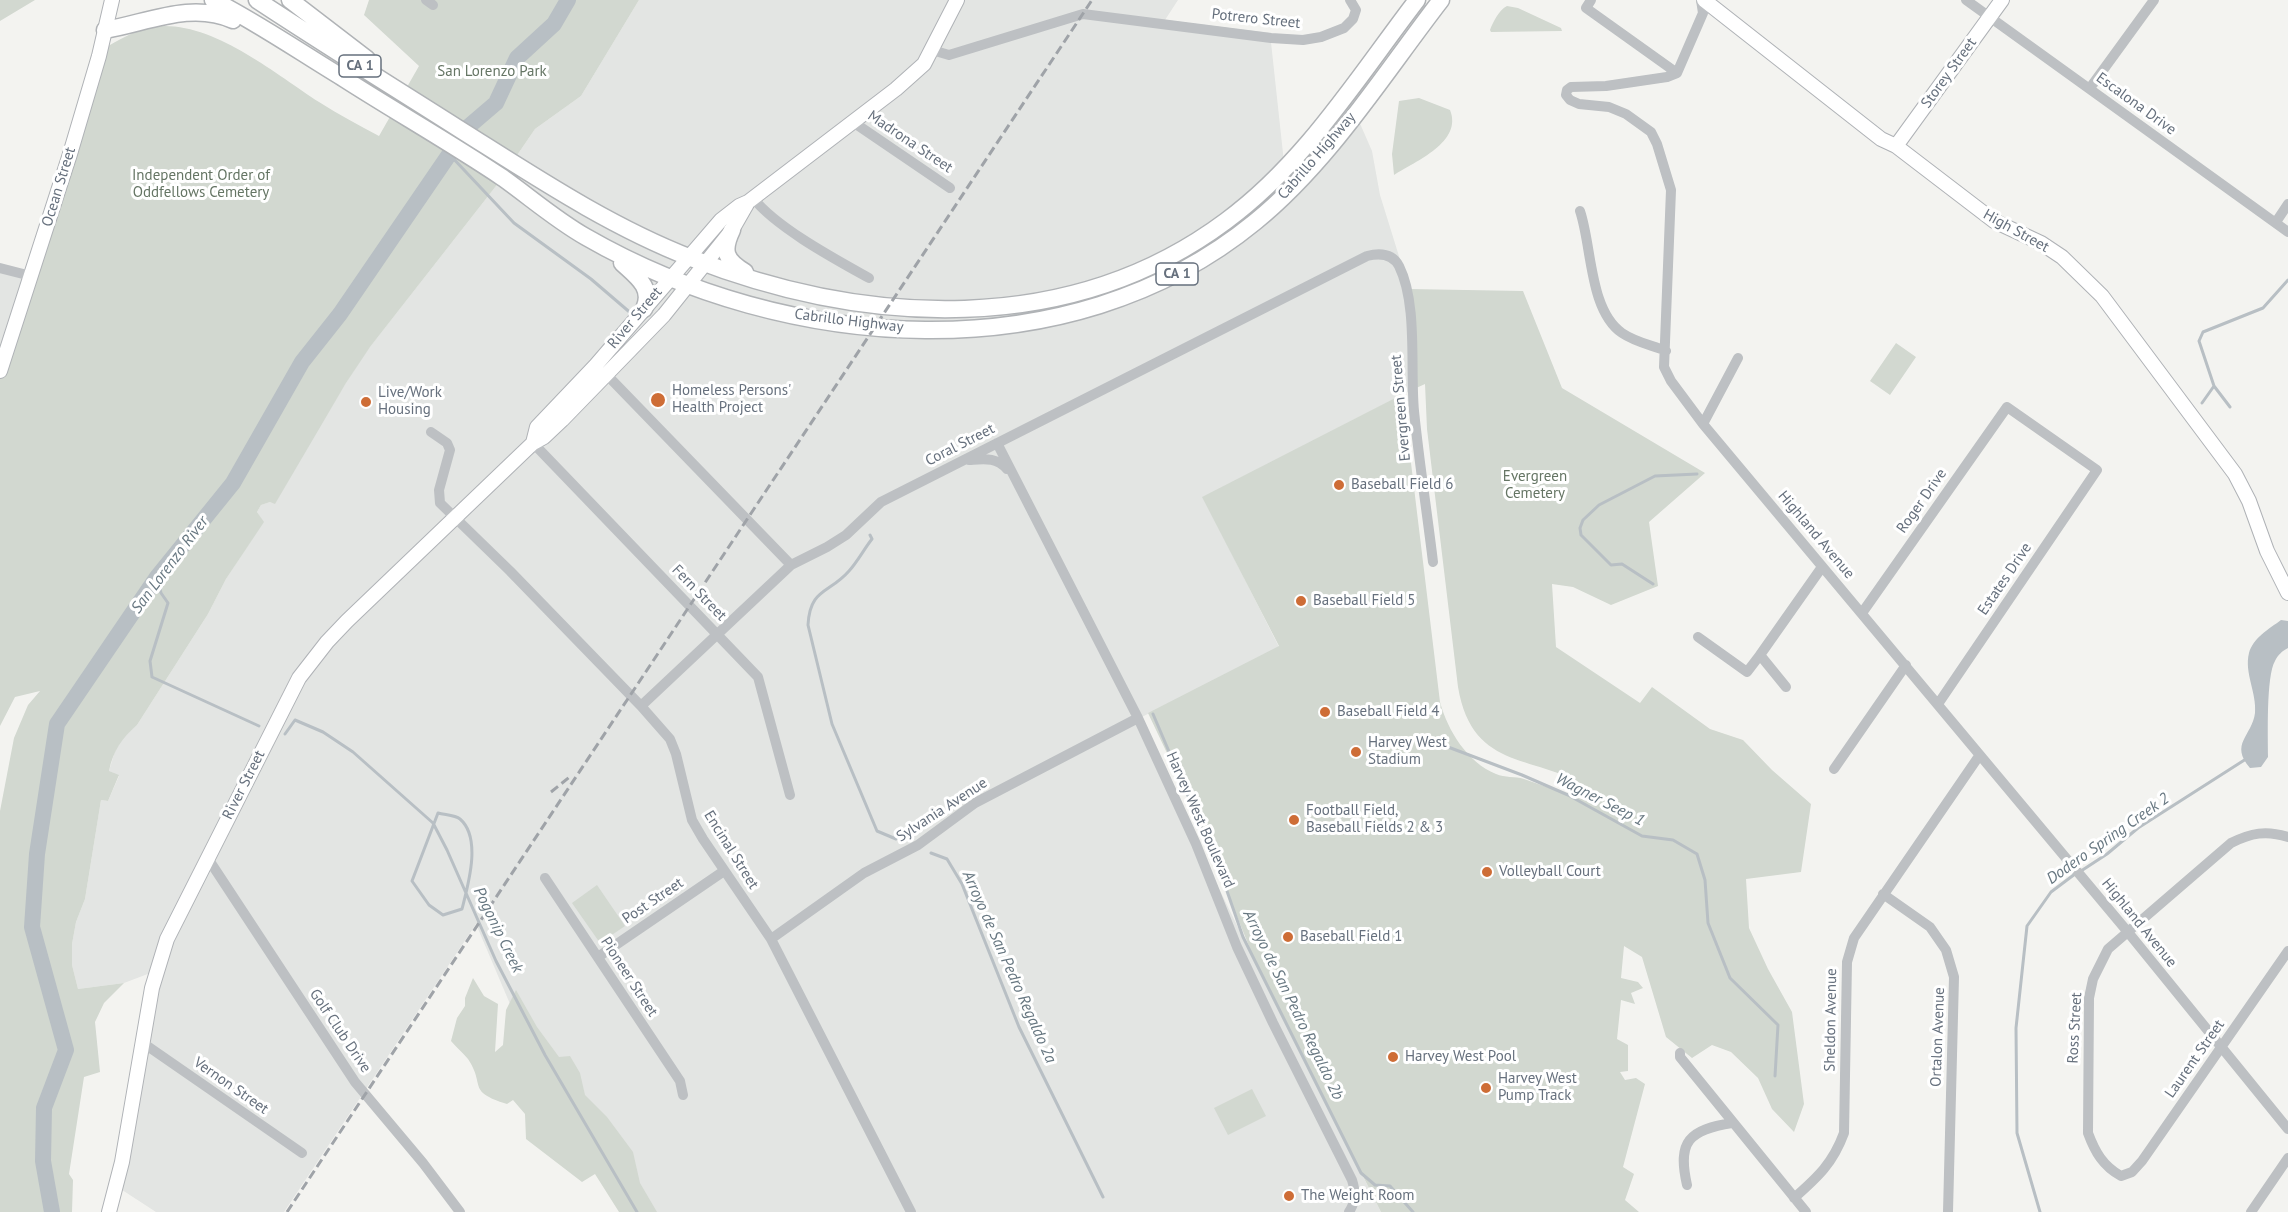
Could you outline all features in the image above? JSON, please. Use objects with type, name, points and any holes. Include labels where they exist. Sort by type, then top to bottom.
[{"type":"highway","name":"Cabrillo Highway","points":[[213,0],[257,24],[502,177],[564,224],[606,248],[669,278],[729,298],[803,316],[859,326],[904,329],[956,329],[1014,325],[1070,314],[1125,297],[1161,282],[1211,254],[1258,220],[1286,195],[1325,152],[1441,0]]},
{"type":"highway","name":"Cabrillo Highway","points":[[257,0],[511,162],[620,225],[688,257],[761,282],[855,301],[978,309],[1015,306],[1090,290],[1162,261],[1226,221],[1270,185],[1309,142],[1417,0]]},
{"type":"highway","points":[[290,0],[426,108]]},
{"type":"highway","points":[[105,30],[186,12],[212,13],[237,22],[339,76]]},
{"type":"highway","points":[[732,230],[726,247],[728,259],[761,282]]},
{"type":"highway","points":[[606,248],[644,285],[647,298],[644,309]]},
{"type":"main road","name":"Ocean Street","points":[[0,371],[70,154],[112,0]]},
{"type":"main road","name":"River Street","points":[[533,443],[537,427],[596,365],[669,278],[728,213],[751,200],[924,64],[957,0]]},
{"type":"main road","name":"High Street","points":[[1703,0],[1881,139],[1896,146],[1994,220],[2041,243],[2062,257],[2102,296],[2235,474],[2249,501],[2267,551],[2288,592]]},
{"type":"main road","name":"Storey Street","points":[[1896,146],[2002,0]]},
{"type":"main road","name":"River Street","points":[[109,1212],[122,1162],[152,988],[167,939],[299,678],[347,621],[533,443],[544,437],[664,315],[732,230],[751,200]]},
{"type":"street","points":[[1592,0],[1586,8],[1677,73],[1703,13],[1703,0]]},
{"type":"street","name":"Escalona Drive","points":[[1966,0],[2288,232]]},
{"type":"street","points":[[2090,88],[2154,0]]},
{"type":"street","name":"Potrero Street","points":[[932,50],[949,55],[1083,14],[1303,40],[1321,37],[1344,28],[1353,19],[1353,5]]},
{"type":"street","name":"Highland Avenue","points":[[1677,73],[1667,77],[1606,86],[1571,87],[1567,90],[1566,95],[1570,100],[1579,104],[1609,107],[1626,114],[1651,132],[1657,144],[1671,190],[1664,367],[1671,381],[1703,424],[2127,931],[2288,1129]]},
{"type":"street","name":"Madrona Street","points":[[853,122],[950,188]]},
{"type":"street","points":[[751,200],[832,257],[869,278]]},
{"type":"street","points":[[2276,222],[2288,204]]},
{"type":"street","points":[[1580,211],[1597,288],[1609,321],[1633,339],[1665,351]]},
{"type":"street","name":"Coral Street","points":[[641,706],[790,565],[846,535],[881,502],[1367,256],[1375,254],[1390,256]]},
{"type":"street","name":"Evergreen Street","points":[[1390,256],[1398,263],[1404,280],[1410,315],[1414,409],[1433,562]]},
{"type":"street","points":[[0,268],[31,276]]},
{"type":"street","points":[[1703,424],[1738,358]]},
{"type":"street","points":[[606,374],[790,565]]},
{"type":"street","name":"Roger Drive","points":[[1862,613],[2007,407],[2097,470]]},
{"type":"street","name":"Encinal Street","points":[[431,432],[447,443],[450,450],[438,495],[440,503],[641,706],[670,740],[676,754],[692,820],[771,939],[911,1212]]},
{"type":"street","name":"Fern Street","points":[[533,443],[758,677],[790,795]]},
{"type":"street","name":"Harvey West Boulevard","points":[[997,443],[1138,718],[1196,844],[1237,947],[1352,1180],[1356,1192],[1355,1210]]},
{"type":"street","points":[[964,460],[993,459],[1001,462],[1014,476]]},
{"type":"street","name":"Estates Drive","points":[[1938,704],[2097,470]]},
{"type":"street","points":[[1698,637],[1747,672],[1822,567]]},
{"type":"street","points":[[1760,655],[1786,687]]},
{"type":"street","points":[[1834,769],[1906,665]]},
{"type":"street","name":"Sylvania Avenue","points":[[771,939],[864,873],[918,845],[975,803],[1138,718]]},
{"type":"street","name":"Sheldon Avenue","points":[[1794,1197],[1818,1177],[1828,1165],[1837,1152],[1844,1132],[1847,962],[1854,938],[1979,756]]},
{"type":"street","name":"Ross Street","points":[[2121,1176],[2104,1164],[2094,1150],[2088,1133],[2089,1009],[2093,979],[2101,961],[2108,949],[2127,931],[2231,843],[2262,832],[2288,837]]},
{"type":"street","name":"Golf Club Drive","points":[[207,857],[355,1082],[423,1163],[460,1212]]},
{"type":"street","name":"Post Street","points":[[598,957],[724,871]]},
{"type":"street","name":"Pioneer Street","points":[[545,878],[680,1082],[683,1095]]},
{"type":"street","name":"Ortalon Avenue","points":[[1883,894],[1930,927],[1941,939],[1954,977],[1948,1212]]},
{"type":"street","name":"Laurent Street","points":[[2121,1176],[2132,1172],[2142,1161],[2288,951]]},
{"type":"street","name":"Vernon Street","points":[[143,1043],[302,1153]]},
{"type":"street","points":[[1680,1053],[1680,1057],[1732,1123],[1806,1212]]},
{"type":"street","points":[[1687,1185],[1683,1154],[1689,1140],[1700,1130],[1732,1123]]},
{"type":"street","points":[[2251,1212],[2288,1158]]},
{"type":"shaded area","points":[[639,0],[1178,0],[1165,20],[1270,33],[1286,181],[1318,146],[1351,103],[1372,151],[1380,195],[1411,295],[1414,389],[1203,497],[1279,647],[1136,720],[1381,1212],[646,1212],[513,1011],[476,924],[284,1212],[156,1212],[116,1186],[153,972],[124,983],[78,989],[72,965],[72,944],[76,922],[85,899],[101,800],[108,801],[119,776],[109,771],[115,751],[126,734],[137,725],[263,522],[257,512],[261,505],[275,503],[362,357],[496,186],[535,129],[581,96]]},
{"type":"shaded area","points":[[0,265],[33,273],[0,357]]},
{"type":"shaded area","points":[[2281,620],[2288,621],[2288,648],[2280,653],[2272,669],[2268,707],[2268,757],[2261,767],[2250,768],[2242,753],[2242,746],[2255,713],[2248,668],[2249,653],[2258,638]]},
{"type":"green space","points":[[0,0],[35,0],[0,21]]},
{"type":"green space","points":[[369,0],[639,0],[581,96],[535,129],[496,186],[370,347],[346,383],[275,504],[270,502],[261,505],[257,512],[264,522],[226,579],[208,614],[137,725],[116,751],[109,771],[119,775],[108,801],[101,800],[85,899],[76,922],[72,944],[72,965],[78,989],[124,983],[104,1003],[95,1022],[100,1072],[84,1077],[69,1174],[73,1180],[72,1212],[0,1212],[0,811],[14,738],[28,705],[40,691],[15,697],[0,726],[0,357],[102,49],[145,28],[174,26],[196,31],[240,50],[326,107],[379,136],[419,66],[364,15]]},
{"type":"green space","points":[[1507,6],[1518,8],[1561,28],[1562,31],[1491,32],[1497,16]]},
{"type":"green space","points":[[1419,98],[1450,110],[1452,121],[1450,132],[1444,141],[1425,157],[1394,175],[1392,154],[1399,101]]},
{"type":"green space","name":"Evergreen Cemetery","points":[[1409,289],[1523,291],[1562,388],[1705,473],[1649,522],[1658,586],[1611,605],[1573,587],[1552,584],[1556,647],[1640,703],[1652,687],[1710,729],[1743,740],[1772,770],[1811,804],[1801,872],[1746,879],[1749,928],[1792,1012],[1804,1104],[1794,1132],[1772,1109],[1758,1078],[1731,1052],[1712,1045],[1692,1058],[1666,1037],[1642,957],[1624,946],[1621,978],[1638,982],[1643,988],[1631,993],[1635,1004],[1621,1000],[1617,1039],[1628,1045],[1628,1071],[1620,1072],[1625,1080],[1636,1078],[1645,1084],[1623,1167],[1634,1174],[1625,1200],[1639,1212],[1381,1212],[1255,961],[1194,810],[1148,713],[1279,646],[1202,497],[1405,393],[1407,430],[1440,702],[1448,724],[1468,754],[1476,762],[1496,774],[1524,779],[1582,799],[1593,791],[1572,779],[1511,757],[1493,748],[1478,735],[1466,715],[1458,687],[1427,429],[1425,384],[1414,389]]},
{"type":"green space","points":[[1896,343],[1916,357],[1890,395],[1870,381]]},
{"type":"green space","points":[[597,885],[625,926],[600,943],[572,903]]},
{"type":"green space","points":[[473,978],[484,996],[498,1004],[495,1052],[503,1045],[506,1010],[516,990],[537,1027],[559,1057],[570,1056],[580,1073],[585,1095],[607,1117],[633,1152],[640,1183],[657,1212],[619,1212],[595,1174],[582,1182],[526,1139],[525,1114],[513,1100],[507,1104],[481,1091],[468,1059],[451,1041],[457,1018],[465,1006],[465,998]]},
{"type":"green space","points":[[1252,1089],[1266,1116],[1228,1135],[1214,1108]]},
{"type":"waterway","name":"San Lorenzo River","points":[[52,1212],[43,1161],[44,1108],[66,1050],[32,927],[37,854],[57,724],[157,577],[233,483],[302,362],[340,314],[468,127],[496,103],[517,58],[554,24],[568,0]]},
{"type":"waterway","points":[[449,154],[514,223],[591,279],[633,315]]},
{"type":"waterway","points":[[2202,403],[2214,386],[2199,341],[2203,332],[2263,308],[2288,280]]},
{"type":"waterway","points":[[2214,386],[2230,407]]},
{"type":"waterway","points":[[1653,584],[1622,564],[1611,565],[1581,535],[1580,528],[1583,520],[1599,505],[1655,476],[1697,474]]},
{"type":"waterway","name":"Arroyo de San Pedro Regaldo 2a","points":[[870,535],[872,539],[849,571],[812,604],[808,625],[832,724],[877,831],[896,839]]},
{"type":"waterway","name":"Pogonip Creek","points":[[157,577],[161,593],[168,603],[150,661],[152,677],[259,726]]},
{"type":"waterway","name":"Arroyo de San Pedro Regaldo 2b","points":[[1153,714],[1220,871],[1243,937],[1361,1173],[1375,1185],[1390,1186],[1413,1212]]},
{"type":"waterway","name":"Pogonip Creek","points":[[285,734],[295,720],[323,732],[353,752],[433,823],[496,961],[545,1055],[637,1212]]},
{"type":"waterway","name":"Wagner Seep 1","points":[[1427,744],[1448,747],[1522,775],[1568,795],[1642,836],[1673,840],[1697,854],[1705,880],[1708,923],[1730,978],[1778,1025],[1775,1076]]},
{"type":"waterway","name":"Dodero Spring Creek 2","points":[[2081,871],[2107,854],[2138,828],[2246,759]]},
{"type":"waterway","points":[[438,813],[460,819],[467,827],[472,849],[470,875],[462,909],[443,915],[429,905],[412,881],[438,813]]},
{"type":"waterway","name":"Arroyo de San Pedro Regaldo 2a","points":[[931,853],[947,859],[962,884],[1019,1027],[1103,1197]]},
{"type":"waterway","name":"Dodero Spring Creek 2","points":[[2040,1212],[2017,1133],[2016,1028],[2027,926],[2051,892],[2075,874]]},
{"type":"railway","points":[[287,1212],[1092,0]]},
{"type":"railway","points":[[551,792],[572,775]]},
{"type":"place","name":"Homeless Persons' Health Project","points":[[658,400]]},
{"type":"place","name":"Live/Work Housing","points":[[366,402]]},
{"type":"place","name":"Baseball Field 6","points":[[1339,485]]},
{"type":"place","name":"Baseball Field 5","points":[[1301,601]]},
{"type":"place","name":"Baseball Field 4","points":[[1325,712]]},
{"type":"place","name":"Harvey West Stadium","points":[[1356,752]]},
{"type":"place","name":"Football Field, Baseball Fields 2 & 3","points":[[1294,820]]},
{"type":"place","name":"Volleyball Court","points":[[1487,872]]},
{"type":"place","name":"Baseball Field 1","points":[[1288,937]]},
{"type":"place","name":"Harvey West Pool","points":[[1393,1057]]},
{"type":"place","name":"Harvey West Pump Track","points":[[1486,1088]]},
{"type":"place","name":"The Weight Room","points":[[1289,1196]]},
{"type":"park label","name":"San Lorenzo Park","points":[[492,72]]},
{"type":"park label","name":"Independent Order of Oddfellows Cemetery","points":[[201,184]]}]
